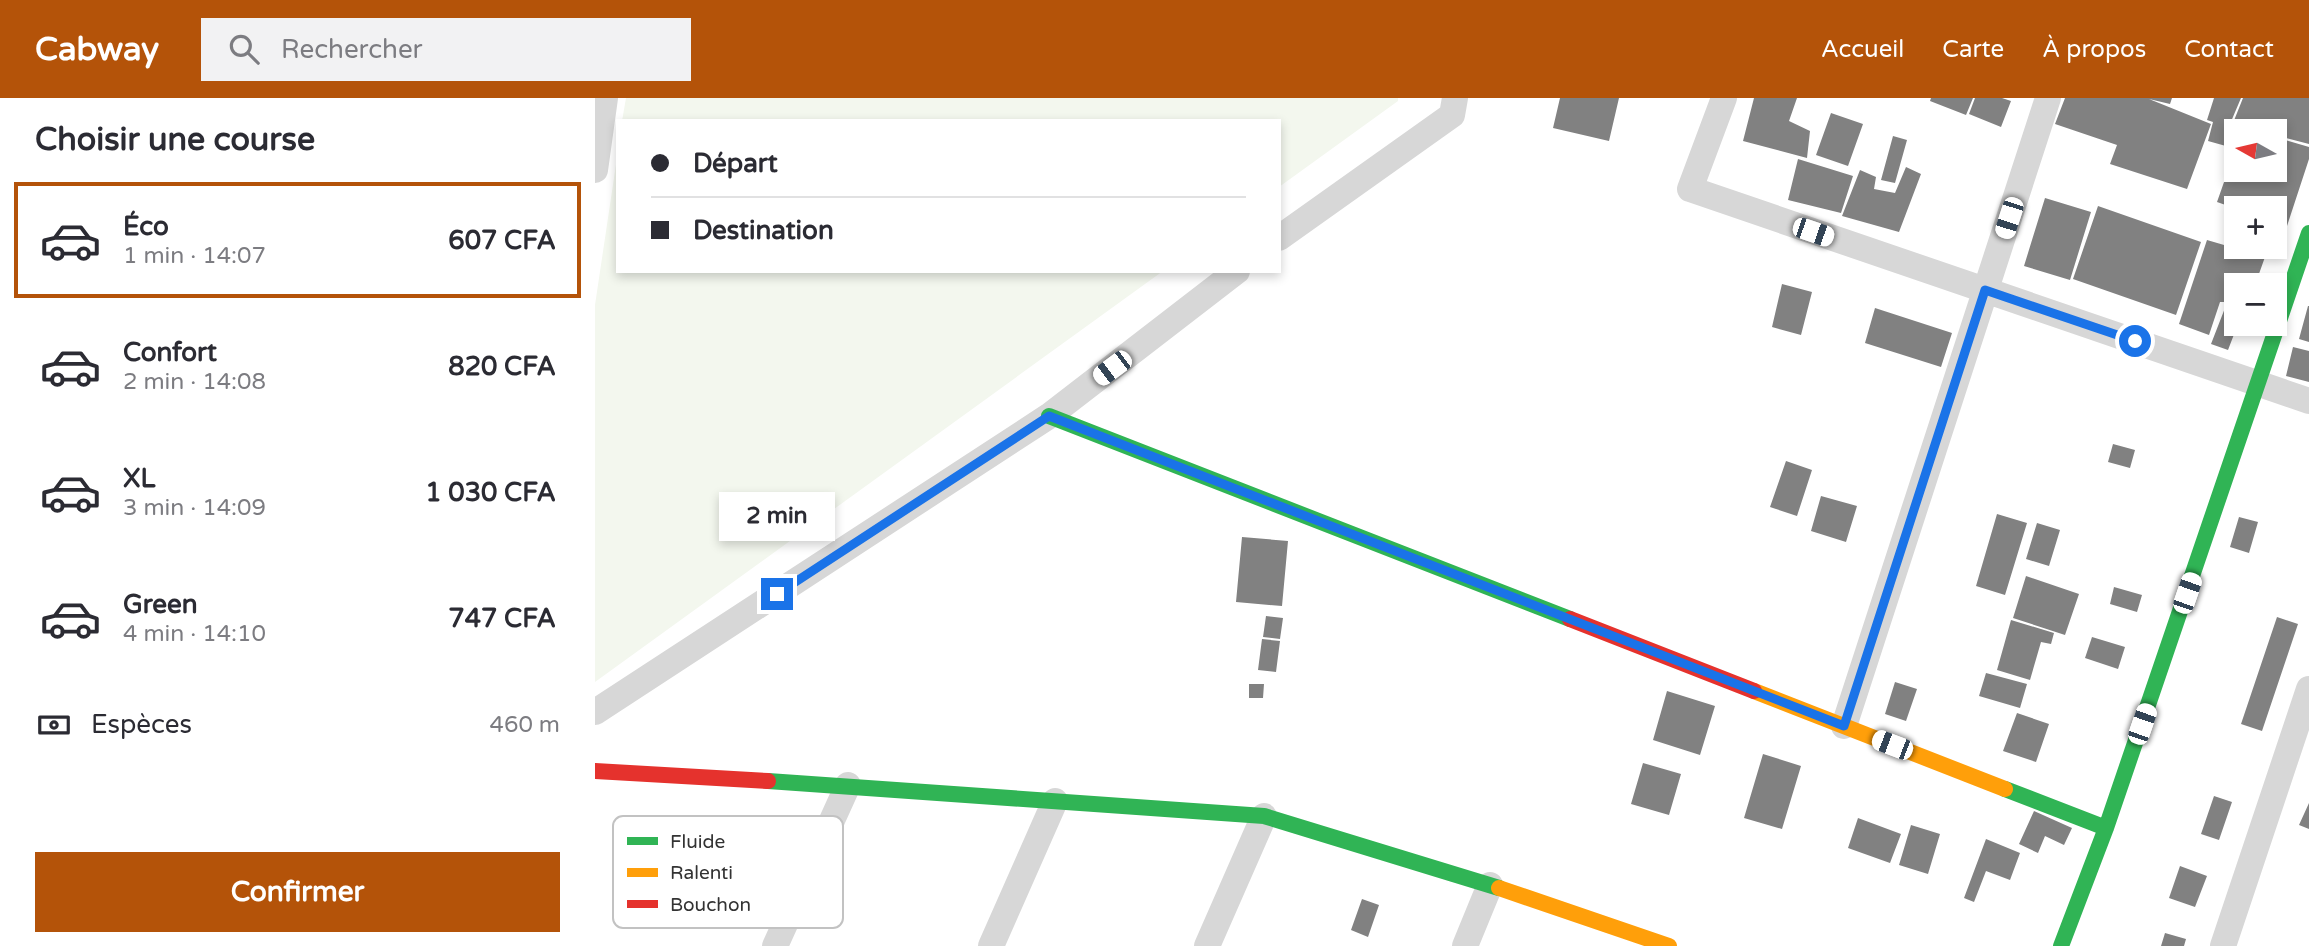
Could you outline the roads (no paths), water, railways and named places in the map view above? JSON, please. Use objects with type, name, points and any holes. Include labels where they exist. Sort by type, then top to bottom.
[{"type":"street","points":[[595,170],[605,98]]},
{"type":"street","points":[[1281,237],[1452,115],[1455,98]]},
{"type":"street","points":[[1724,98],[1690,190],[2309,401]]},
{"type":"street","points":[[1844,726],[2048,98]]},
{"type":"street","points":[[2061,946],[2106,828],[2309,233]]},
{"type":"street","points":[[595,712],[1049,416],[1234,273]]},
{"type":"street","points":[[1049,416],[2106,828]]},
{"type":"street","points":[[2223,946],[2309,689]]},
{"type":"street","points":[[595,771],[848,785],[1264,816],[1490,885],[1668,946]]},
{"type":"street","points":[[834,816],[848,785]]},
{"type":"street","points":[[991,946],[1055,801]]},
{"type":"street","points":[[1207,946],[1264,816]]},
{"type":"street","points":[[1465,946],[1490,885]]},
{"type":"street","points":[[775,946],[783,928]]}]
